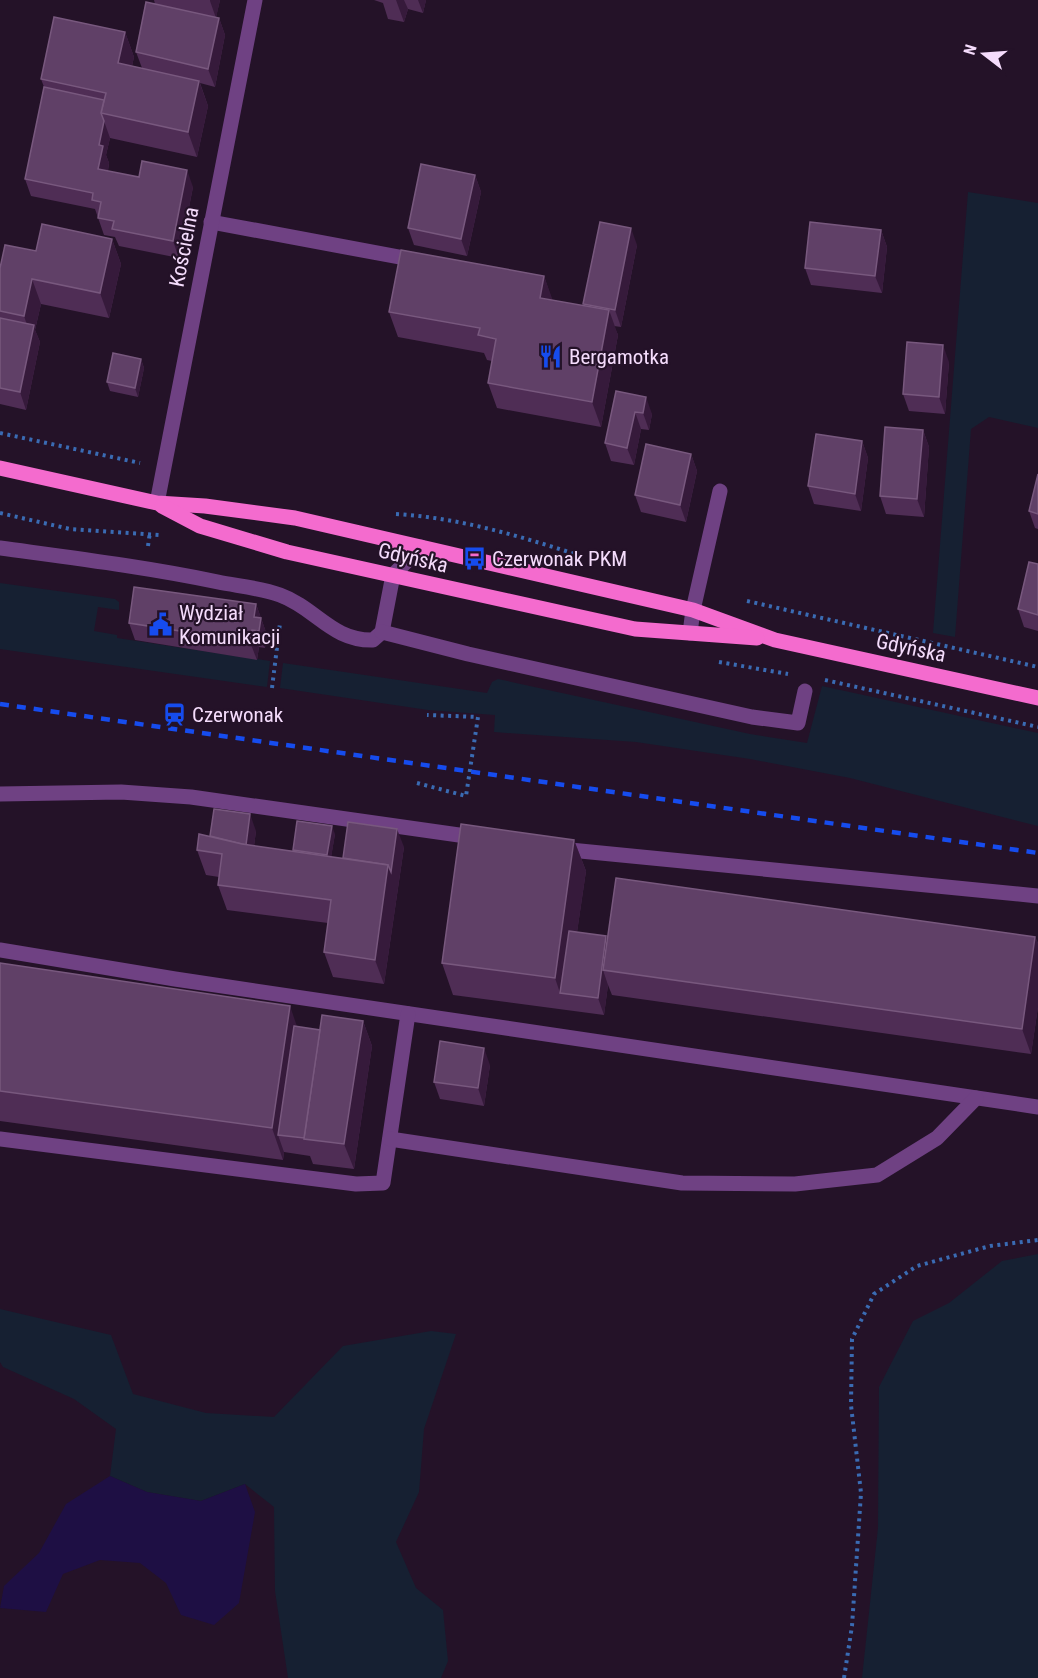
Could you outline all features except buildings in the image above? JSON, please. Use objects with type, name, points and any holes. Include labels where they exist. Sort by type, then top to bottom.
[{"type":"main road","name":"Gdyńska","points":[[0,468],[157,503],[206,506],[295,518],[693,610],[775,640],[1038,698]]},
{"type":"main road","name":"Gdyńska","points":[[157,503],[200,526],[287,552],[635,629],[775,640]]},
{"type":"street","name":"Kościelna","points":[[157,503],[255,0]]},
{"type":"street","points":[[211,222],[410,259]]},
{"type":"street","points":[[690,633],[693,610],[720,491]]},
{"type":"street","points":[[0,548],[179,574],[281,595],[314,614],[335,632],[356,640],[373,640],[382,632],[393,575],[421,547]]},
{"type":"street","points":[[382,632],[468,654],[752,717],[798,723],[805,691]]},
{"type":"street","points":[[0,794],[121,792],[191,797],[500,841]]},
{"type":"street","points":[[543,847],[1038,896]]},
{"type":"street","points":[[0,950],[408,1014],[1038,1107]]},
{"type":"street","points":[[0,1138],[356,1184],[383,1183],[408,1014]]},
{"type":"street","points":[[390,1140],[682,1183],[795,1184],[877,1175],[937,1138],[976,1098]]},
{"type":"path","points":[[0,433],[163,468]]},
{"type":"path","points":[[272,688],[280,626]]},
{"type":"path","points":[[417,783],[466,796],[478,717],[427,715]]},
{"type":"path","points":[[844,1678],[852,1626],[861,1493],[851,1404],[852,1339],[874,1294],[917,1266],[990,1246],[1038,1240]]},
{"type":"shaded area","points":[[968,192],[1038,203],[1038,428],[989,417],[971,429],[955,637],[933,633]]},
{"type":"shaded area","points":[[0,583],[115,599],[119,602],[119,610],[98,607],[94,631],[117,635],[117,638],[270,661],[267,687],[0,649]]},
{"type":"shaded area","points":[[283,663],[487,693],[492,682],[498,679],[750,734],[807,743],[822,686],[1038,733],[1038,826],[850,778],[750,759],[636,742],[494,732],[495,715],[428,710],[280,688]]},
{"type":"shaded area","points":[[1038,1254],[1038,1678],[862,1678],[878,1528],[879,1387],[913,1321],[949,1303],[1002,1261]]},
{"type":"shaded area","points":[[0,1309],[111,1335],[133,1394],[206,1413],[274,1417],[343,1346],[431,1331],[456,1334],[424,1429],[419,1492],[396,1542],[416,1588],[443,1610],[448,1661],[441,1678],[288,1678],[275,1591],[274,1507],[245,1484],[201,1501],[147,1492],[110,1476],[116,1429],[74,1399],[3,1367],[0,1362]]},
{"type":"shaded area","points":[[110,1476],[147,1492],[201,1501],[245,1484],[255,1512],[239,1603],[214,1625],[181,1615],[166,1583],[140,1563],[100,1560],[63,1574],[46,1612],[0,1608],[4,1586],[39,1553],[66,1504]]},
{"type":"railway","points":[[0,704],[1038,853]]},
{"type":"place","name":"Bergamotka","points":[[551,357]]},
{"type":"place","name":"Czerwonak PKM","points":[[474,559]]},
{"type":"place","name":"Wydział Komunikacji","points":[[161,625]]},
{"type":"place","name":"Czerwonak","points":[[174,715]]}]
